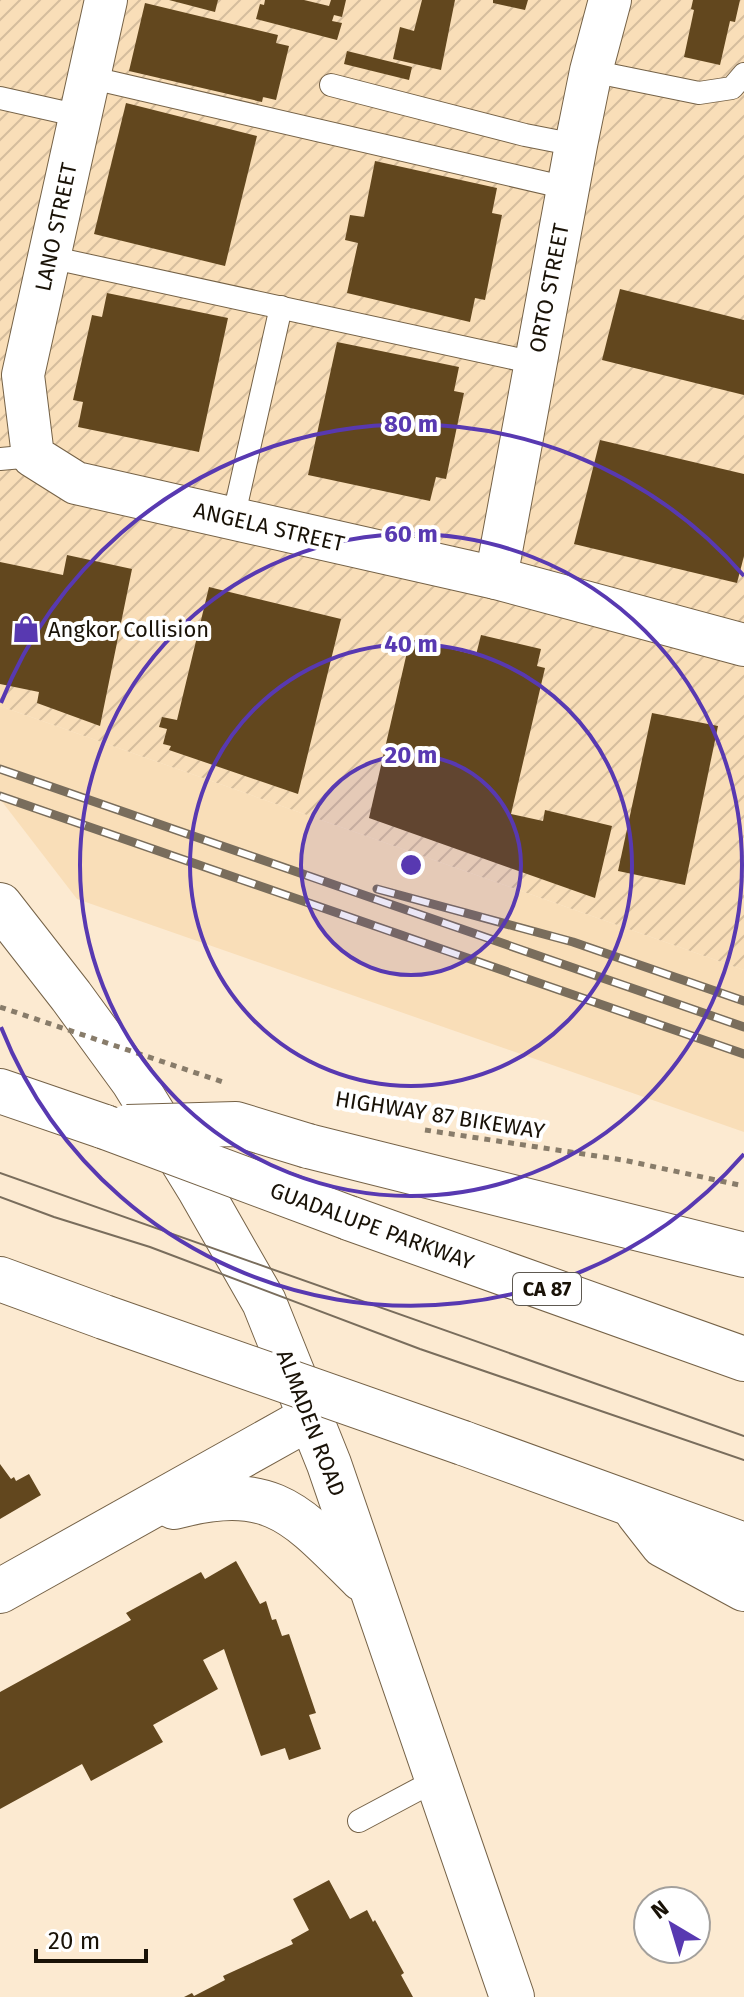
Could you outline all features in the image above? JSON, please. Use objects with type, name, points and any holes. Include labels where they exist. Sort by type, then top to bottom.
[{"type":"main road","name":"ALMADEN ROAD","points":[[0,905],[133,1081],[264,1302],[311,1417],[512,1997]]},
{"type":"main road","name":"GUADALUPE PARKWAY","points":[[0,1091],[744,1359]]},
{"type":"main road","points":[[105,1127],[236,1124],[308,1146],[744,1255]]},
{"type":"main road","points":[[0,1279],[744,1545]]},
{"type":"main road","points":[[0,1591],[311,1417]]},
{"type":"main road","points":[[122,1525],[173,1507],[217,1498],[272,1503],[314,1531],[369,1586]]},
{"type":"main road","points":[[632,1505],[663,1545],[744,1589]]},
{"type":"street","name":"LANO STREET","points":[[16,457],[23,375],[106,0]]},
{"type":"street","name":"ORTO STREET","points":[[496,578],[567,188],[591,71],[610,0]]},
{"type":"street","name":"ANGELA STREET","points":[[16,457],[76,483],[496,578],[744,645]]},
{"type":"lane","points":[[591,71],[699,93],[732,88],[744,74]]},
{"type":"lane","points":[[331,85],[525,135],[576,145]]},
{"type":"lane","points":[[0,98],[84,96],[567,188]]},
{"type":"lane","points":[[49,257],[535,363]]},
{"type":"lane","points":[[233,519],[281,307]]},
{"type":"lane","points":[[359,1821],[436,1780]]},
{"type":"path","points":[[0,1007],[223,1082]]},
{"type":"path","name":"HIGHWAY 87 BIKEWAY","points":[[423,1130],[623,1160],[744,1186]]},
{"type":"shaded area","points":[[0,0],[744,0],[744,970],[0,706]]},
{"type":"shaded area","points":[[0,706],[744,970],[744,1132],[77,899],[0,799]]},
{"type":"building","points":[[169,0],[218,0],[215,12]]},
{"type":"building","points":[[265,0],[304,0],[329,6],[331,0],[346,0],[342,17],[334,15],[332,21],[342,23],[337,40],[256,19],[260,4],[264,5]]},
{"type":"building","points":[[422,0],[455,0],[441,70],[393,59],[400,27],[414,31]]},
{"type":"building","points":[[493,0],[528,0],[525,10],[493,3]]},
{"type":"building","points":[[693,0],[740,0],[735,22],[730,21],[720,65],[684,57],[694,10],[691,9]]},
{"type":"building","points":[[145,3],[278,35],[276,43],[289,46],[276,100],[263,97],[262,102],[129,71]]},
{"type":"building","points":[[347,51],[412,67],[409,80],[344,64]]},
{"type":"building","points":[[126,103],[257,136],[225,266],[94,234]]},
{"type":"building","points":[[375,161],[497,188],[492,213],[502,215],[485,300],[475,298],[470,322],[347,293],[358,243],[345,240],[350,215],[364,217]]},
{"type":"building","points":[[620,289],[744,320],[744,395],[602,360]]},
{"type":"building","points":[[107,293],[228,318],[199,452],[78,427],[83,402],[73,400],[92,315],[102,317]]},
{"type":"building","points":[[337,342],[459,367],[454,391],[464,393],[446,479],[436,477],[430,501],[308,475]]},
{"type":"building","points":[[600,440],[744,474],[744,556],[737,583],[574,544]]},
{"type":"building","points":[[67,555],[132,569],[100,726],[37,703],[39,692],[0,684],[0,562],[63,575]]},
{"type":"building","points":[[209,587],[341,619],[298,794],[169,750],[171,746],[163,744],[167,729],[159,727],[162,717],[177,720]]},
{"type":"building","points":[[481,635],[541,649],[537,666],[545,668],[511,814],[543,821],[545,810],[612,826],[595,898],[369,818],[410,639],[476,655]]},
{"type":"building","points":[[652,713],[718,726],[685,885],[618,871]]},
{"type":"building","points":[[0,1464],[16,1481],[29,1474],[41,1495],[0,1519]]},
{"type":"building","points":[[236,1561],[260,1604],[266,1601],[272,1620],[276,1619],[282,1636],[289,1634],[316,1713],[309,1715],[321,1749],[289,1760],[285,1748],[261,1756],[224,1649],[203,1660],[218,1689],[153,1725],[163,1742],[91,1781],[82,1764],[0,1809],[0,1692],[131,1620],[126,1613],[201,1572],[205,1579]]},
{"type":"building","points":[[329,1880],[350,1919],[367,1910],[373,1922],[375,1920],[404,1973],[401,1975],[413,1997],[184,1997],[192,1993],[194,1996],[225,1980],[223,1976],[293,1944],[291,1940],[309,1930],[293,1899]]},
{"type":"tram line","points":[[0,1173],[744,1436]]},
{"type":"tram line","points":[[0,1197],[150,1247],[420,1349],[744,1460]]},
{"type":"railway","points":[[0,769],[744,1027]]},
{"type":"railway","points":[[0,796],[744,1054]]},
{"type":"railway","points":[[377,889],[573,942],[744,1001]]},
{"type":"place","name":"Angkor Collision","points":[[26,629]]}]
